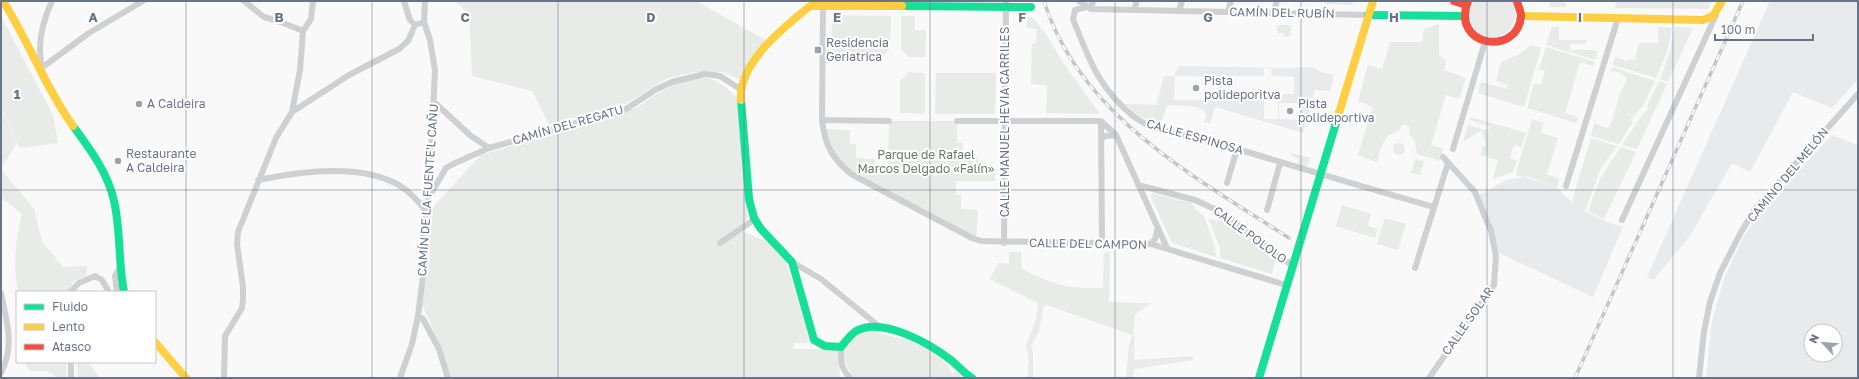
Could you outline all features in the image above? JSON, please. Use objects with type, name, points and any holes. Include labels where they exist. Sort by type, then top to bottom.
[{"type":"street","points":[[3,1],[28,44],[54,97],[69,122],[93,156],[110,187],[115,204],[120,267],[124,291]]},
{"type":"street","points":[[40,69],[42,60],[40,50],[42,31],[46,13],[52,1]]},
{"type":"street","points":[[40,69],[89,33],[143,1]]},
{"type":"street","points":[[244,1],[264,17],[282,22],[303,31]]},
{"type":"street","points":[[224,378],[226,357],[224,345],[225,336],[242,308],[243,300],[244,287],[237,244],[238,232],[276,138],[292,112],[300,70],[303,31],[311,19],[313,1]]},
{"type":"street","points":[[404,1],[410,20],[415,25]]},
{"type":"street","name":"CAMÍN DE LA FUENTE'L CAÑU","points":[[400,378],[412,344],[418,316],[425,259],[423,232],[429,197],[435,70],[430,40],[424,22],[425,1]]},
{"type":"street","points":[[1079,1],[1088,8],[1093,1]]},
{"type":"street","points":[[1134,10],[1137,1]]},
{"type":"street","points":[[1179,11],[1182,1]]},
{"type":"street","points":[[1228,12],[1231,1]]},
{"type":"street","points":[[1274,13],[1277,1]]},
{"type":"street","points":[[1259,378],[1372,1]]},
{"type":"street","points":[[1454,1],[1467,3],[1465,16],[1466,25],[1477,38],[1485,42],[1502,42],[1516,32],[1521,16],[1518,1]]},
{"type":"street","points":[[1622,220],[1722,1]]},
{"type":"street","points":[[880,327],[821,280],[792,262],[761,229],[755,219],[749,199],[740,90],[748,71],[766,45],[787,25],[810,6],[823,3],[1006,4],[1031,7]]},
{"type":"street","name":"CALLE DEL CAMPON","points":[[823,3],[822,120],[824,137],[830,152],[840,165],[851,174],[972,238],[981,241],[1151,244],[1286,285]]},
{"type":"street","name":"CALLE MANUEL HEVIA CARRILES","points":[[1004,242],[1006,4]]},
{"type":"street","name":"CAMÍN DEL RUBÍN","points":[[1088,8],[1368,15]]},
{"type":"street","name":"CALLE ESPINOSA","points":[[1088,8],[1075,10],[1073,18],[1093,68],[1111,94],[1129,113],[1143,123],[1155,128],[1280,162],[1434,207]]},
{"type":"street","points":[[1368,15],[1465,16]]},
{"type":"street","points":[[1521,16],[1704,20],[1710,19],[1716,15]]},
{"type":"street","points":[[1566,186],[1618,18]]},
{"type":"street","points":[[292,112],[349,75],[399,49],[408,41],[415,25],[424,22]]},
{"type":"street","points":[[1453,148],[1485,42]]},
{"type":"street","name":"CAMÍN DEL REGATU","points":[[429,197],[446,168],[489,148],[626,108],[655,90],[672,82],[691,76],[705,74],[720,76],[740,90]]},
{"type":"street","name":"CAMINO DEL MELÓN","points":[[1699,378],[1704,331],[1710,302],[1723,268],[1740,234],[1755,209],[1858,94]]},
{"type":"street","points":[[434,102],[471,136],[489,148]]},
{"type":"street","points":[[822,120],[889,121]]},
{"type":"street","points":[[957,121],[1101,121],[1116,135],[1167,248]]},
{"type":"street","points":[[1101,121],[1102,244]]},
{"type":"street","points":[[1101,140],[1105,136],[1116,135]]},
{"type":"street","points":[[1227,183],[1237,150]]},
{"type":"street","name":"CALLE SOLAR","points":[[1429,378],[1494,285],[1496,256],[1491,231],[1475,192],[1443,157]]},
{"type":"street","points":[[1267,210],[1280,162]]},
{"type":"street","points":[[1415,268],[1448,163]]},
{"type":"street","points":[[258,180],[283,175],[310,173],[369,173],[402,187],[414,197],[426,211]]},
{"type":"street","name":"CALLE POLOLO","points":[[1138,185],[1208,205],[1222,212],[1293,266]]},
{"type":"street","points":[[720,243],[755,219]]},
{"type":"street","points":[[1151,244],[1158,227]]},
{"type":"street","points":[[792,262],[814,340],[825,346],[841,347]]},
{"type":"street","points":[[117,291],[115,276],[120,267]]},
{"type":"street","points":[[71,291],[79,283],[95,276],[102,280],[108,291]]},
{"type":"street","points":[[1,294],[10,338],[9,351],[1,373]]},
{"type":"street","points":[[418,316],[423,319],[438,350],[448,378]]},
{"type":"street","points":[[850,378],[844,373],[841,365],[841,347],[857,331],[868,327],[880,327],[928,345],[948,358],[962,372],[972,378]]},
{"type":"street","points":[[156,343],[186,378]]},
{"type":"street","points":[[71,363],[71,378]]},
{"type":"shaded area","points":[[1770,1],[1858,1],[1858,79],[1832,108],[1793,92],[1750,172],[1732,163],[1690,236],[1653,280],[1647,277]]},
{"type":"shaded area","points":[[1179,66],[1312,67],[1319,71],[1334,75],[1330,91],[1315,90],[1303,133],[1215,107],[1210,124],[1204,122],[1206,114],[1204,110],[1192,106],[1156,105],[1164,76],[1174,76]],"holes":[[[1264,68],[1271,69],[1272,76],[1294,77],[1294,94],[1278,94],[1278,119],[1264,119],[1264,93],[1222,92],[1222,76],[1264,76]],[[1175,76],[1219,77],[1218,100],[1174,100]],[[1279,103],[1300,103],[1300,120],[1279,119]]]},
{"type":"shaded area","points":[[1832,135],[1858,145],[1858,378],[1706,378],[1712,321],[1725,276],[1744,236],[1771,199]]},
{"type":"shaded area","points":[[1525,177],[1557,188],[1575,206],[1607,222],[1623,227],[1593,297],[1499,253],[1491,226],[1479,195],[1506,180]]},
{"type":"green space","points":[[455,1],[696,1],[766,40],[739,79],[723,72],[694,72],[666,79],[627,103],[549,125],[532,91],[472,76],[469,15]]},
{"type":"green space","points":[[1324,1],[1354,2],[1351,5],[1325,4]]},
{"type":"green space","points":[[1474,1],[1512,1],[1516,12],[1514,22],[1509,30],[1502,35],[1493,37],[1484,36],[1477,31],[1471,22],[1470,17],[1471,8]]},
{"type":"green space","points":[[1550,1],[1566,1],[1566,7],[1550,7]]},
{"type":"green space","points":[[1616,1],[1711,1],[1708,9],[1615,8]]},
{"type":"green space","points":[[832,15],[891,16],[890,49],[882,57],[831,56]]},
{"type":"green space","points":[[1,16],[53,115],[58,143],[20,148],[1,107]]},
{"type":"green space","points":[[901,16],[915,16],[915,30],[926,30],[925,57],[909,57],[901,49]]},
{"type":"green space","points":[[1027,16],[1032,17],[1044,31],[1064,64],[1100,114],[1046,113],[1047,85],[1031,84],[1032,44],[1036,43],[1037,29],[1027,28]]},
{"type":"green space","points":[[1439,24],[1439,55],[1446,60],[1444,70],[1466,78],[1459,99],[1446,95],[1431,145],[1444,149],[1440,161],[1417,154],[1415,142],[1409,134],[1410,127],[1402,124],[1400,130],[1390,135],[1384,142],[1377,162],[1358,155],[1373,107],[1358,101],[1368,65],[1382,69],[1390,42],[1422,42],[1424,29]]},
{"type":"green space","points":[[1277,25],[1291,25],[1291,36],[1284,37],[1284,33],[1277,33]]},
{"type":"green space","points":[[1559,26],[1559,40],[1587,40],[1585,44],[1570,44],[1570,50],[1598,51],[1595,60],[1546,45],[1552,27]]},
{"type":"green space","points":[[1658,27],[1672,28],[1667,52],[1656,78],[1613,65],[1615,57],[1627,61],[1629,59],[1635,61],[1639,43],[1658,43]]},
{"type":"green space","points":[[1675,27],[1693,28],[1668,82],[1660,79],[1669,55]]},
{"type":"green space","points":[[1531,45],[1541,48],[1524,107],[1478,93],[1481,82],[1507,89],[1508,85],[1496,81],[1501,62],[1520,54]]},
{"type":"green space","points":[[1546,47],[1595,62],[1594,66],[1580,62],[1565,113],[1578,117],[1576,123],[1527,108],[1534,83],[1541,85],[1545,71],[1539,69]]},
{"type":"green space","points":[[1612,67],[1655,81],[1643,106],[1630,120],[1633,122],[1619,144],[1591,136],[1595,121],[1596,124],[1607,128],[1610,127],[1620,94],[1627,78],[1623,76],[1623,74],[1611,71]]},
{"type":"green space","points":[[909,72],[925,73],[925,114],[900,113],[900,81]]},
{"type":"green space","points":[[936,73],[996,73],[995,114],[935,114]]},
{"type":"green space","points":[[701,77],[717,82],[737,97],[748,217],[739,230],[768,242],[785,259],[806,326],[808,343],[794,343],[793,349],[839,349],[840,378],[452,378],[421,302],[430,258],[427,228],[433,207],[481,155],[611,117],[638,107],[675,84]]},
{"type":"green space","points":[[1659,81],[1667,84],[1637,149],[1622,145],[1638,121],[1649,108],[1647,106]]},
{"type":"green space","points":[[1125,104],[1167,105],[1160,125],[1137,115]]},
{"type":"green space","points":[[1,109],[17,143],[1,168]]},
{"type":"green space","points":[[1471,117],[1526,133],[1521,147],[1514,145],[1510,158],[1517,161],[1513,172],[1493,179],[1498,160],[1480,155],[1483,146],[1486,146],[1482,130],[1463,142],[1468,125],[1488,131],[1490,127],[1470,120]]},
{"type":"green space","points":[[1532,119],[1544,123],[1541,133],[1558,138],[1547,174],[1559,179],[1557,188],[1529,177],[1517,176],[1516,173]]},
{"type":"green space","name":"Parque de Rafael Marcos Delgado «Falín»","points":[[889,121],[957,121],[957,143],[963,143],[963,157],[977,157],[981,166],[986,168],[995,167],[995,181],[956,181],[956,195],[961,195],[961,209],[978,210],[976,239],[840,165],[823,129],[850,130],[850,144],[856,144],[856,158],[875,159],[875,166],[888,166]]},
{"type":"green space","points":[[1591,138],[1617,146],[1601,168],[1585,211],[1575,206],[1572,201]]},
{"type":"green space","points":[[1399,143],[1403,145],[1405,149],[1403,153],[1399,155],[1395,153],[1393,149],[1395,145]]},
{"type":"green space","points":[[1621,147],[1636,152],[1604,219],[1588,211],[1601,177]]},
{"type":"green space","points":[[1292,153],[1310,158],[1307,167],[1299,165],[1298,158],[1291,156]]},
{"type":"green space","points":[[1415,159],[1424,161],[1420,175],[1411,173]]},
{"type":"green space","points":[[1,169],[34,209],[42,241],[63,267],[87,266],[87,275],[73,282],[68,291],[18,291],[16,253],[22,214],[1,197]]},
{"type":"green space","points":[[1152,193],[1191,203],[1196,210],[1204,216],[1215,247],[1216,257],[1172,243],[1151,197]]},
{"type":"green space","points":[[1342,205],[1371,214],[1368,226],[1377,229],[1375,238],[1336,226]]},
{"type":"green space","points":[[1208,218],[1216,221],[1227,220],[1276,259],[1272,274],[1220,258],[1220,248]]},
{"type":"green space","points":[[1385,218],[1406,224],[1398,250],[1377,244]]},
{"type":"green space","points":[[1009,252],[1021,252],[1022,269],[1052,282],[1070,287],[1103,288],[1104,253],[1110,252],[1109,302],[1152,303],[1135,314],[1133,335],[1135,337],[1134,360],[1193,356],[1193,360],[1134,369],[1133,378],[1126,378],[1129,345],[1132,335],[1047,305],[1044,306],[1039,331],[1031,346],[1033,353],[1033,377],[1027,378],[1029,362],[1026,345],[1036,319],[1038,303],[990,279],[998,263],[1009,264]]},
{"type":"green space","points":[[869,330],[905,340],[928,349],[946,364],[953,375],[955,371],[966,378],[854,378],[845,362],[845,349],[847,343],[852,339]]},
{"type":"green space","points":[[25,363],[66,363],[67,378],[58,378],[47,371],[30,371]]},
{"type":"green space","points":[[77,363],[89,363],[100,378],[78,378]]},
{"type":"railway","points":[[1044,1],[1061,41],[1084,78],[1112,110],[1144,139],[1179,166],[1289,238]]},
{"type":"railway","points":[[1575,378],[1743,1]]},
{"type":"traffic: fast","points":[[902,6],[1031,7]]},
{"type":"traffic: fast","points":[[1368,15],[1465,16]]},
{"type":"traffic: fast","points":[[741,100],[749,199],[754,218],[761,229],[792,262],[814,340],[825,346],[841,347],[856,331],[867,327],[892,329],[919,340],[931,347],[951,360],[972,378]]},
{"type":"traffic: fast","points":[[1259,378],[1339,113]]},
{"type":"traffic: fast","points":[[73,126],[98,162],[111,191],[118,224],[124,291]]},
{"type":"traffic: slow","points":[[3,1],[21,32],[45,80],[73,126]]},
{"type":"traffic: slow","points":[[1339,113],[1373,1]]},
{"type":"traffic: slow","points":[[1521,16],[1703,20],[1713,16],[1722,1]]},
{"type":"traffic: slow","points":[[741,100],[742,86],[747,73],[755,60],[776,35],[810,6],[902,6]]},
{"type":"traffic: slow","points":[[156,343],[186,378]]},
{"type":"traffic: jam","points":[[1454,1],[1466,5]]},
{"type":"traffic: jam","points":[[1468,1],[1465,17],[1468,29],[1476,37],[1487,41],[1498,41],[1509,37],[1517,29],[1521,16],[1517,1]]},
{"type":"place","name":"Residencia Geriatrica","points":[[818,50]]},
{"type":"place","name":"Pista polideporitva","points":[[1196,88]]},
{"type":"place","name":"A Caldeira","points":[[139,104]]},
{"type":"place","name":"Pista polideportiva","points":[[1290,111]]},
{"type":"place","name":"Restaurante A Caldeira","points":[[118,161]]}]
